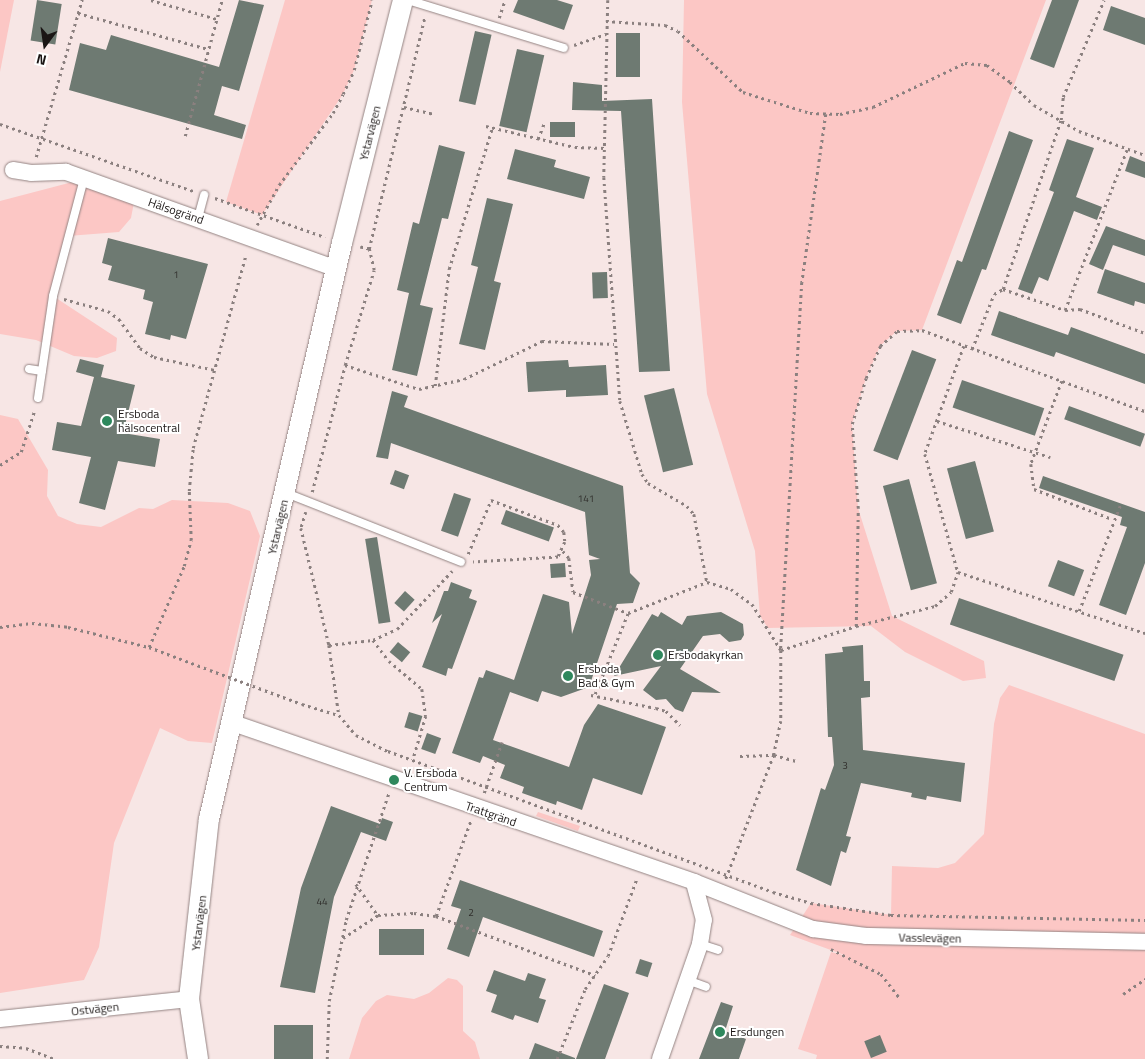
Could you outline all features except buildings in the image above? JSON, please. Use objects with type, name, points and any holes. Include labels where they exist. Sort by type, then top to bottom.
[{"type":"street","name":"Ystarvägen","points":[[198,1059],[189,999],[209,818],[233,724],[342,243],[403,0]]},
{"type":"street","name":"Hälsogränd","points":[[13,170],[31,174],[66,172],[336,269]]},
{"type":"street","name":"Trattgränd","points":[[233,724],[722,893]]},
{"type":"street","points":[[660,1059],[700,944],[704,920],[694,882]]},
{"type":"street","name":"Vasslevägen","points":[[722,893],[813,929],[866,936],[1145,942]]},
{"type":"street","name":"Ostvägen","points":[[0,1019],[189,999]]},
{"type":"lane","points":[[408,0],[496,29],[564,48]]},
{"type":"lane","points":[[38,398],[53,296],[84,178]]},
{"type":"lane","points":[[198,218],[204,194]]},
{"type":"lane","points":[[29,369],[42,371]]},
{"type":"lane","points":[[286,493],[461,562]]},
{"type":"lane","points":[[700,944],[718,950]]},
{"type":"lane","points":[[687,980],[706,987]]},
{"type":"path","points":[[31,174],[82,0]]},
{"type":"path","points":[[151,0],[217,19]]},
{"type":"path","points":[[184,136],[222,0]]},
{"type":"path","points":[[149,647],[184,566],[191,540],[190,470],[214,370],[251,237],[262,215],[343,94],[354,70],[372,0]]},
{"type":"path","points":[[496,29],[505,0]]},
{"type":"path","points":[[608,0],[606,21],[605,148],[614,344],[620,401],[637,461],[648,483],[687,506],[694,514],[707,582]]},
{"type":"path","points":[[972,349],[994,294],[1003,289],[1060,120],[1063,97],[1104,0]]},
{"type":"path","points":[[427,6],[369,249],[374,270],[345,365],[301,528],[329,645],[339,715],[346,726],[371,744],[425,765],[728,875],[811,903],[891,915],[1145,920]]},
{"type":"path","points":[[78,13],[208,50]]},
{"type":"path","points":[[606,21],[665,25],[678,31],[743,92],[774,104],[826,114],[840,114],[873,107],[965,63],[986,65],[1010,82],[1034,105],[1079,131],[1145,155]]},
{"type":"path","points":[[564,48],[606,34]]},
{"type":"path","points":[[404,107],[434,114]]},
{"type":"path","points":[[728,875],[774,755],[781,721],[782,650],[802,282],[826,114]]},
{"type":"path","points":[[538,139],[544,123]]},
{"type":"path","points":[[0,124],[342,243],[369,249]]},
{"type":"path","points":[[486,126],[576,148],[605,148]]},
{"type":"path","points":[[435,386],[449,269],[492,128]]},
{"type":"path","points":[[1065,310],[1127,149]]},
{"type":"path","points":[[1003,289],[1065,310],[1080,309],[1145,333]]},
{"type":"path","points":[[53,296],[108,311],[119,319],[140,348],[154,357],[214,370]]},
{"type":"path","points":[[856,626],[858,508],[852,424],[866,378],[880,346],[896,331],[922,330],[1145,411]]},
{"type":"path","points":[[345,365],[405,387],[435,386],[464,379],[542,341],[614,344]]},
{"type":"path","points":[[782,650],[856,626],[936,606],[952,592],[958,572],[925,454],[964,346]]},
{"type":"path","points":[[1062,381],[1031,464],[1034,488],[1039,493],[1112,519]]},
{"type":"path","points":[[0,465],[20,452],[32,427],[38,398]]},
{"type":"path","points":[[937,421],[1050,457]]},
{"type":"path","points":[[1078,612],[1112,519],[1121,503]]},
{"type":"path","points":[[563,551],[569,558],[573,592],[628,614],[707,582],[731,589],[752,604],[782,650]]},
{"type":"path","points":[[958,572],[1145,633]]},
{"type":"path","points":[[628,614],[593,694],[666,711],[680,725]]},
{"type":"path","points":[[0,626],[32,623],[68,626],[149,647],[302,704],[339,715]]},
{"type":"path","points":[[373,640],[389,661],[422,689],[426,716],[413,760]]},
{"type":"path","points":[[486,787],[502,742]]},
{"type":"path","points":[[740,756],[774,755],[797,761]]},
{"type":"path","points":[[422,774],[425,765]]},
{"type":"path","points":[[327,1059],[328,1001],[342,939],[356,884],[394,780]]},
{"type":"path","points":[[436,916],[475,809]]},
{"type":"path","points":[[557,1059],[585,989],[608,956],[641,864]]},
{"type":"path","points":[[356,884],[378,915]]},
{"type":"path","points":[[342,939],[378,915],[414,913],[436,916],[595,975]]},
{"type":"path","points":[[1123,994],[1145,979]]},
{"type":"path","points":[[0,1046],[26,1048],[55,1059]]},
{"type":"shaded area","points":[[0,0],[14,0],[0,72]]},
{"type":"shaded area","points":[[285,0],[372,0],[354,70],[343,94],[262,215],[226,202]]},
{"type":"shaded area","points":[[684,0],[1046,0],[922,330],[897,331],[880,346],[866,378],[852,424],[858,508],[892,616],[984,661],[986,678],[963,681],[905,652],[871,626],[768,628],[760,616],[755,551],[707,394],[682,102]]},
{"type":"shaded area","points":[[84,179],[135,197],[131,218],[119,232],[68,236],[53,296],[117,338],[116,351],[97,358],[74,356],[36,340],[0,334],[0,201]]},
{"type":"shaded area","points":[[0,415],[18,419],[48,470],[47,496],[58,516],[77,524],[101,527],[139,508],[153,509],[172,500],[228,503],[250,511],[260,536],[212,743],[188,741],[160,728],[114,843],[99,947],[84,980],[0,993]]},
{"type":"shaded area","points":[[1009,685],[1145,734],[1145,1059],[816,1059],[817,1055],[798,1049],[831,952],[847,956],[790,935],[811,903],[891,915],[892,866],[938,868],[955,863],[984,834],[994,724],[1000,698]]},
{"type":"shaded area","points":[[538,812],[580,826],[578,831],[536,816]]},
{"type":"shaded area","points":[[448,978],[457,980],[463,986],[463,1031],[475,1042],[480,1059],[349,1059],[362,1018],[376,1001],[387,995],[414,999],[429,993]]},
{"type":"place","name":"Ersboda hälsocentral","points":[[107,421]]},
{"type":"place","name":"Ersbodakyrkan","points":[[658,655]]},
{"type":"place","name":"Ersboda Bad & Gym","points":[[568,676]]},
{"type":"place","name":"V. Ersboda Centrum","points":[[394,780]]},
{"type":"place","name":"Ersdungen","points":[[720,1032]]}]
